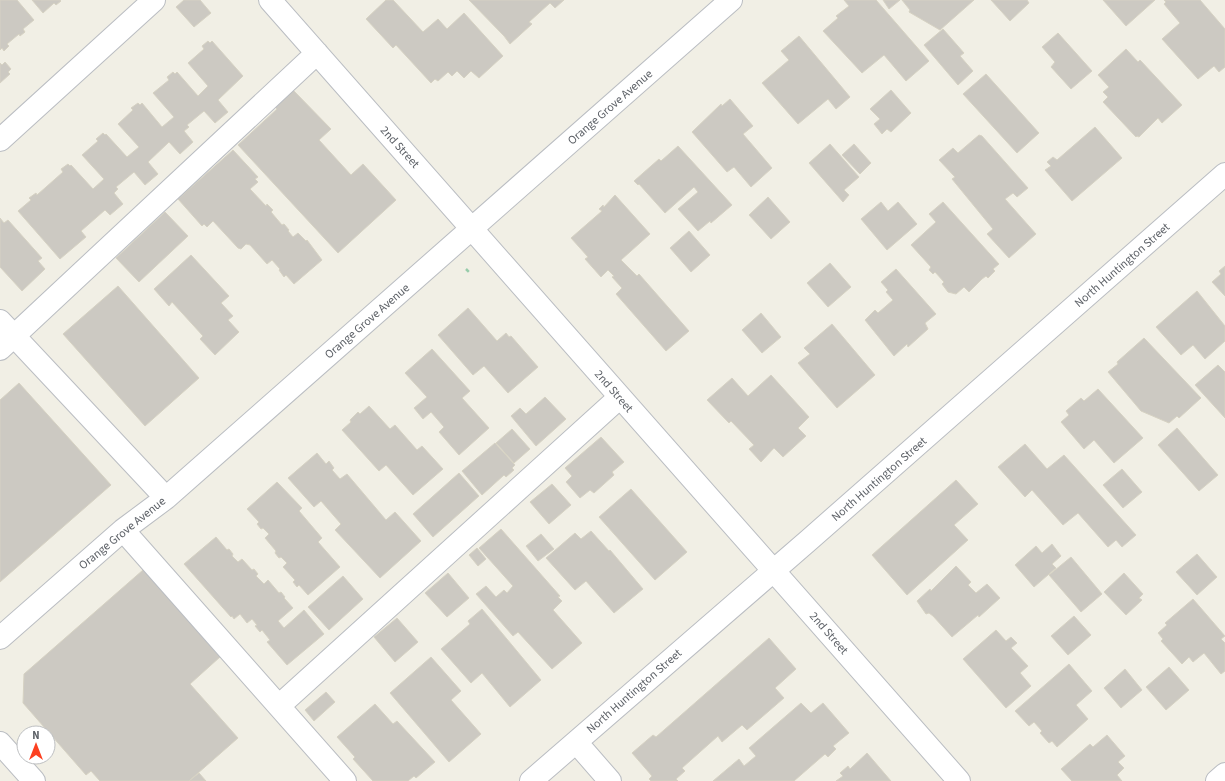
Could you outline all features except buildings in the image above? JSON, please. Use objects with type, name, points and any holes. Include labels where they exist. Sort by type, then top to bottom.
[{"type":"street","points":[[0,140],[154,0]]},
{"type":"street","name":"2nd Street","points":[[270,0],[959,781]]},
{"type":"street","name":"Orange Grove Avenue","points":[[0,638],[123,530],[166,498],[731,0]]},
{"type":"street","points":[[166,498],[5,335],[316,53]]},
{"type":"street","name":"North Huntington Street","points":[[531,781],[774,571],[1225,174]]},
{"type":"street","points":[[280,705],[620,397]]},
{"type":"street","points":[[123,530],[280,705],[345,781]]},
{"type":"street","points":[[576,742],[610,781]]},
{"type":"street","points":[[0,743],[34,781]]},
{"type":"street","points":[[1217,781],[1225,774]]},
{"type":"path","points":[[466,268],[470,273]]}]
